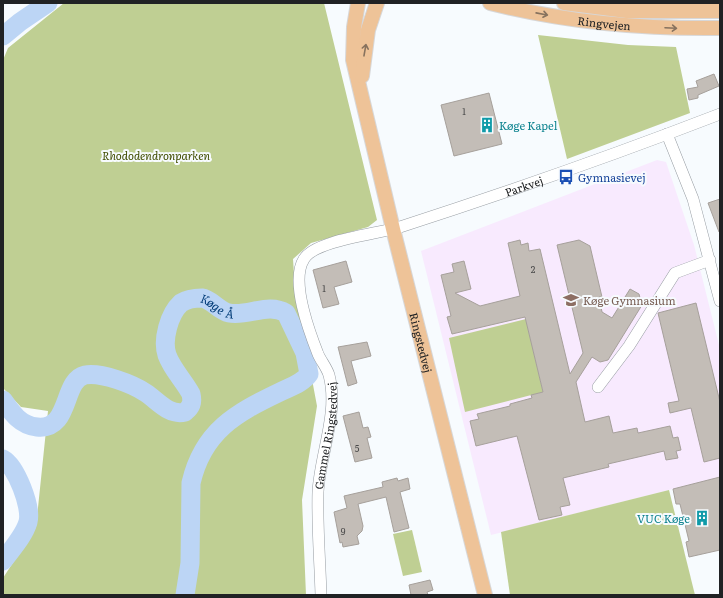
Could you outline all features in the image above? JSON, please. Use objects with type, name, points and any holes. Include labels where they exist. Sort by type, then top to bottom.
[{"type":"main road","name":"Ringstedvej","points":[[358,3],[354,26],[353,60],[393,229],[485,595]]},
{"type":"main road","name":"Ringstedvej","points":[[360,88],[368,30],[377,3]]},
{"type":"main road","name":"Ringvejen","points":[[490,3],[561,18],[625,25],[674,29],[720,28]]},
{"type":"main road","name":"Ringvejen","points":[[564,3],[627,11],[720,11]]},
{"type":"street","name":"Parkvej","points":[[393,229],[513,191],[720,114]]},
{"type":"street","points":[[667,134],[693,199],[720,301]]},
{"type":"street","name":"Gammel Ringstedvej","points":[[321,595],[318,492],[332,400],[329,374],[318,353],[306,321],[299,283],[299,272],[304,258],[310,251],[322,245],[393,229]]},
{"type":"street","points":[[598,387],[628,346],[676,273],[710,260]]},
{"type":"shaded area","name":"Køge Gymnasium","points":[[657,160],[666,162],[694,245],[720,349],[720,477],[491,535],[421,251]]},
{"type":"green space","name":"Rhododendronparken","points":[[64,3],[324,3],[377,220],[368,227],[311,243],[293,259],[295,289],[317,406],[302,500],[306,595],[3,595],[3,578],[36,527],[48,411],[21,407],[3,388],[3,60],[8,48]]},
{"type":"green space","points":[[538,35],[628,45],[676,47],[690,113],[567,159]]},
{"type":"green space","points":[[526,319],[543,392],[465,412],[449,338]]},
{"type":"green space","points":[[669,490],[695,595],[510,595],[501,532]]},
{"type":"green space","points":[[412,530],[422,572],[403,576],[393,534]]},
{"type":"building","points":[[714,74],[719,86],[698,95],[698,98],[689,100],[687,89],[698,87],[696,81]]},
{"type":"building","name":"Køge Kapel","points":[[489,93],[502,144],[454,156],[441,105]]},
{"type":"building","points":[[720,199],[720,232],[719,232],[708,203]]},
{"type":"building","points":[[520,240],[521,245],[528,243],[529,251],[540,249],[570,374],[583,353],[557,245],[579,240],[590,246],[602,297],[599,297],[602,312],[612,318],[630,289],[639,294],[642,305],[608,360],[600,362],[592,357],[576,382],[585,422],[609,416],[613,433],[637,428],[638,433],[670,426],[673,438],[678,437],[681,450],[676,451],[678,458],[666,460],[664,451],[608,464],[609,467],[563,478],[570,505],[560,507],[562,515],[539,520],[517,436],[476,446],[470,421],[479,419],[477,414],[510,406],[510,404],[532,398],[531,395],[543,392],[525,317],[452,334],[447,317],[451,316],[441,275],[454,272],[452,264],[464,261],[471,289],[455,293],[480,306],[520,296],[508,243]]},
{"type":"building","points":[[346,261],[352,282],[334,287],[339,304],[323,308],[313,270]]},
{"type":"building","points":[[696,303],[720,402],[720,458],[704,462],[691,408],[670,413],[668,403],[679,401],[658,313]]},
{"type":"building","points":[[367,342],[371,356],[351,361],[357,383],[348,386],[338,347]]},
{"type":"building","points":[[359,412],[363,428],[368,427],[371,437],[367,438],[372,458],[355,462],[343,416]]},
{"type":"building","name":"VUC Køge","points":[[720,477],[720,550],[689,557],[686,542],[689,541],[680,504],[676,504],[673,489]]},
{"type":"building","points":[[397,478],[398,481],[408,478],[410,489],[400,492],[409,528],[394,532],[386,497],[358,504],[363,526],[362,531],[357,536],[359,544],[343,547],[342,542],[340,543],[334,512],[347,508],[344,496],[383,487],[382,482]]},
{"type":"building","points":[[430,580],[433,590],[427,592],[428,595],[411,595],[409,585]]},
{"type":"waterway","name":"Køge Å","points":[[3,36],[20,22],[48,3]]},
{"type":"waterway","name":"Køge Å","points":[[3,400],[13,414],[26,424],[37,427],[48,426],[56,421],[61,414],[73,386],[78,379],[85,375],[99,375],[133,386],[146,393],[169,410],[179,413],[185,412],[191,404],[191,394],[169,360],[165,342],[170,320],[181,303],[191,299],[202,298],[209,300],[225,312],[229,313],[236,314],[265,309],[279,310],[286,313],[305,353],[309,374],[300,382],[236,416],[213,437],[204,450],[196,465],[191,483],[190,563],[185,595]]},
{"type":"waterway","name":"Køge Å","points":[[3,459],[8,463],[18,478],[28,507],[29,515],[24,532],[3,561]]},
{"type":"place","name":"Køge Kapel","points":[[487,125]]},
{"type":"place","name":"Gymnasievej","points":[[566,177]]},
{"type":"place","name":"Køge Gymnasium","points":[[571,300]]},
{"type":"place","name":"VUC Køge","points":[[702,518]]}]
